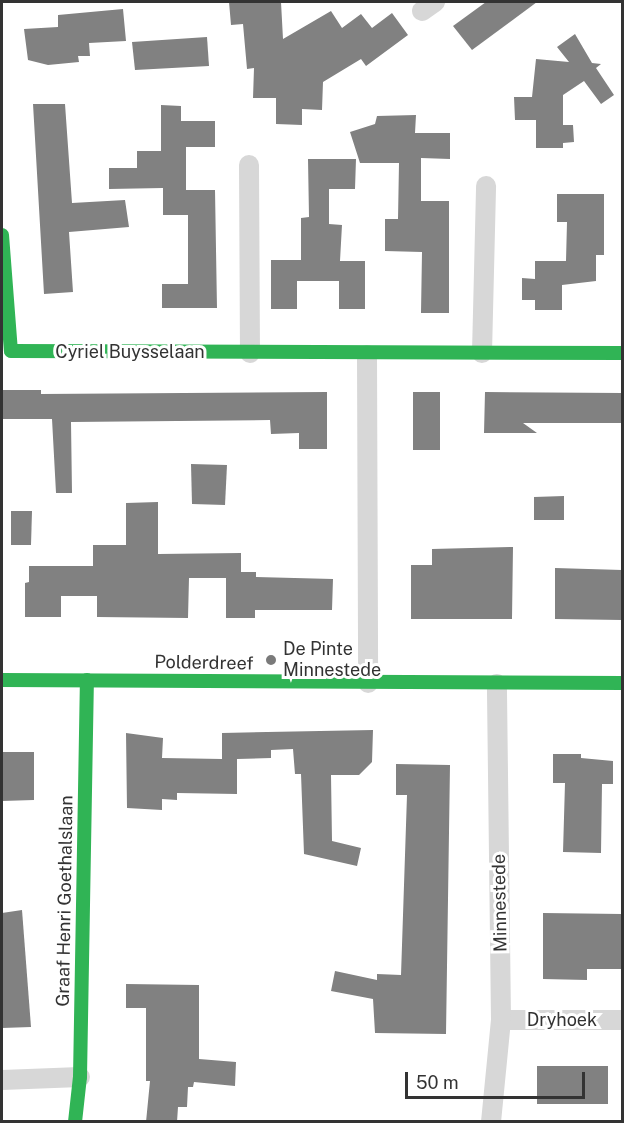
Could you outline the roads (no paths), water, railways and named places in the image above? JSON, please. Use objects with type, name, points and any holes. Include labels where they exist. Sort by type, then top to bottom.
[{"type":"street","points":[[249,165],[250,352]]},
{"type":"street","points":[[482,353],[486,186]]},
{"type":"street","name":"Cyriel Buysselaan","points":[[2,235],[6,351],[368,355],[622,353]]},
{"type":"street","points":[[368,355],[368,683]]},
{"type":"street","name":"Polderdreef","points":[[2,680],[622,683]]},
{"type":"street","name":"Graaf Henri Goethalslaan","points":[[75,1122],[80,1077],[87,680]]},
{"type":"street","name":"Minnestede","points":[[491,1122],[501,1020],[497,684]]},
{"type":"street","name":"Dryhoek","points":[[501,1020],[622,1020]]},
{"type":"street","points":[[2,1080],[80,1077]]},
{"type":"place","name":"De Pinte Minnestede","points":[[271,660]]}]
